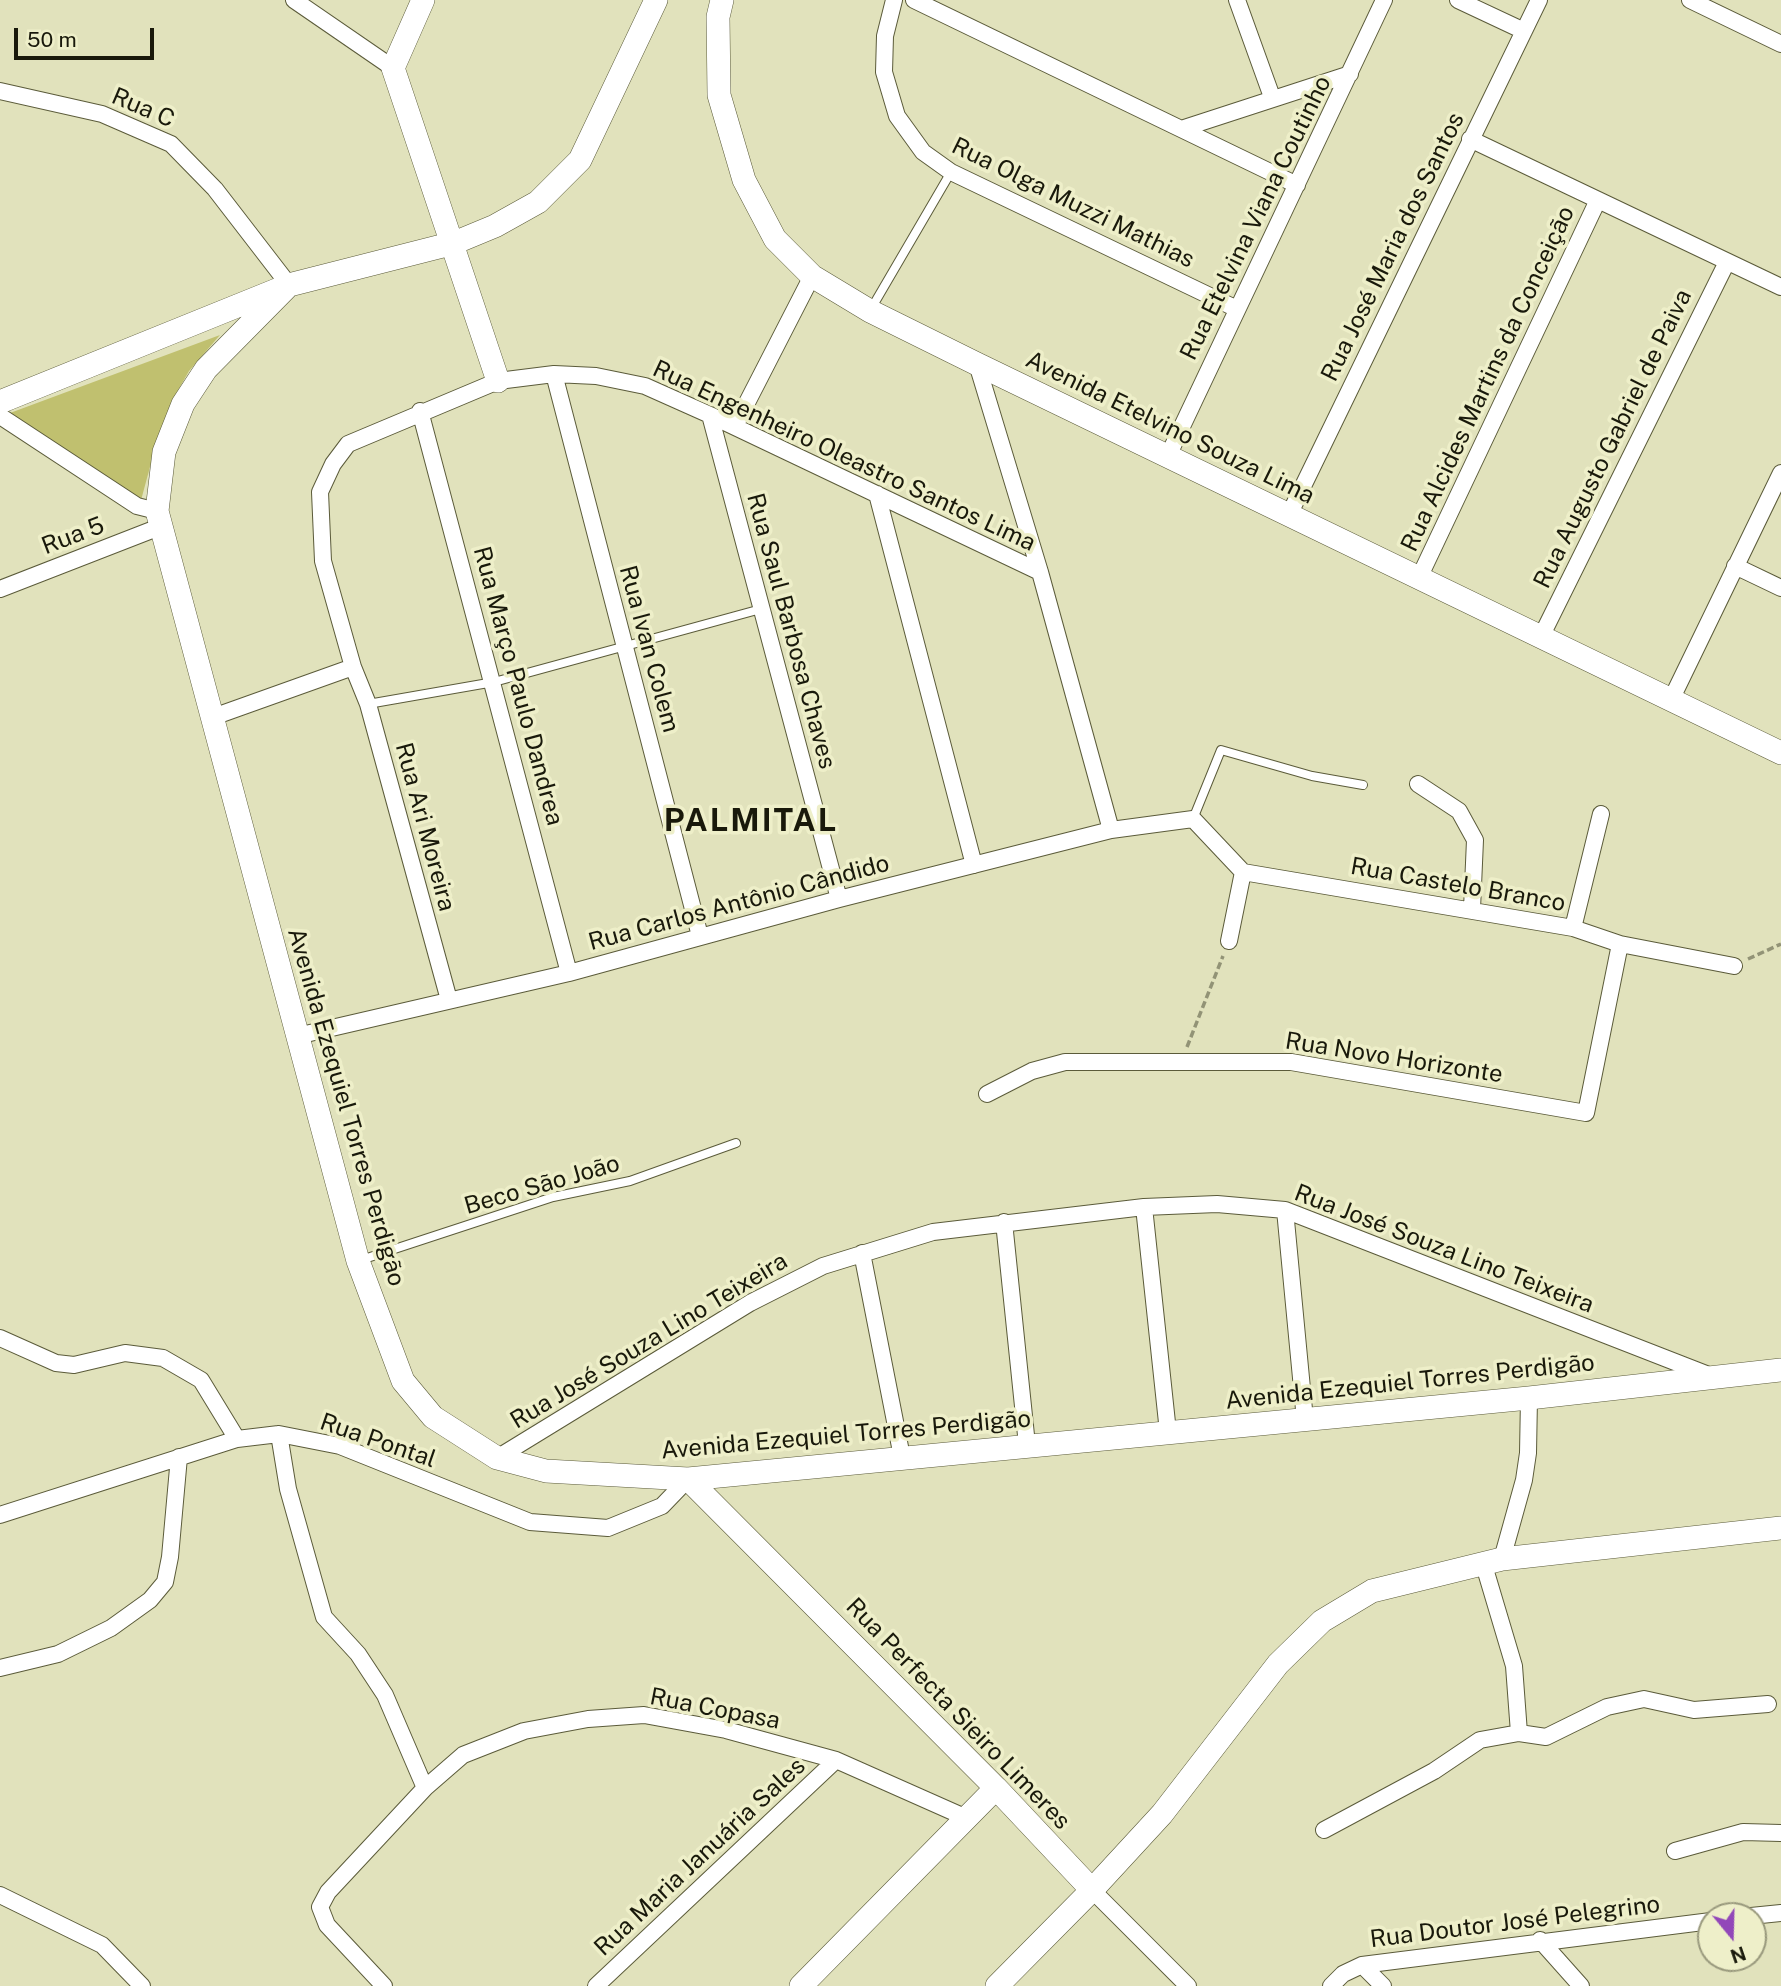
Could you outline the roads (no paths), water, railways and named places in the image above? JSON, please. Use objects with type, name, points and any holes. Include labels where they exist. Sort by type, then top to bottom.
[{"type":"street","points":[[294,0],[393,68],[454,243],[498,381]]},
{"type":"street","points":[[393,68],[423,0]]},
{"type":"street","points":[[0,402],[289,285],[454,243],[495,226],[538,202],[580,160],[656,0]]},
{"type":"street","name":"Avenida Etelvino Souza Lima","points":[[722,0],[718,18],[719,95],[744,180],[775,239],[812,276],[870,311],[977,364],[1781,753]]},
{"type":"street","name":"Rua Olga Muzzi Mathias","points":[[894,0],[885,36],[884,72],[897,116],[923,152],[951,172],[1237,309]]},
{"type":"street","points":[[914,0],[1184,128],[1297,185]]},
{"type":"street","points":[[1237,0],[1272,97]]},
{"type":"street","name":"Rua Etelvina Viana Coutinho","points":[[1168,456],[1384,0]]},
{"type":"street","points":[[1458,0],[1524,31]]},
{"type":"street","name":"Rua José Maria dos Santos","points":[[1289,515],[1539,0]]},
{"type":"street","points":[[1692,0],[1781,44]]},
{"type":"street","points":[[1184,128],[1272,97],[1350,74]]},
{"type":"street","name":"Rua C","points":[[0,91],[102,114],[172,144],[215,189],[289,285]]},
{"type":"street","points":[[1470,139],[1781,287]]},
{"type":"street","name":"Rua Alcides Martins da Conceição","points":[[1419,578],[1598,200]]},
{"type":"street","name":"Rua Augusto Gabriel de Paiva","points":[[1541,637],[1727,262]]},
{"type":"street","points":[[735,426],[812,276]]},
{"type":"street","name":"Avenida Ezequiel Torres Perdigão","points":[[289,285],[206,369],[183,404],[164,452],[160,518],[358,1261],[403,1381],[433,1417],[497,1458],[547,1471],[688,1479],[1529,1398],[1776,1368]]},
{"type":"street","points":[[977,364],[1040,572],[1111,830]]},
{"type":"street","name":"Rua Engenheiro Oleastro Santos Lima","points":[[323,561],[320,492],[333,464],[348,444],[420,411],[498,381],[554,374],[596,376],[645,386],[735,426],[1040,572]]},
{"type":"street","name":"Rua Ivan Colem","points":[[554,374],[700,936]]},
{"type":"street","name":"Rua Março Paulo Dandrea","points":[[420,411],[569,972]]},
{"type":"street","name":"Rua Saul Barbosa Chaves","points":[[710,415],[839,899]]},
{"type":"street","points":[[0,416],[137,506],[160,518]]},
{"type":"street","points":[[1671,700],[1781,473]]},
{"type":"street","points":[[877,494],[974,865]]},
{"type":"street","name":"Rua 5","points":[[0,589],[160,518]]},
{"type":"street","name":"Rua Ari Moreira","points":[[323,561],[353,667],[368,704],[449,1000]]},
{"type":"street","points":[[1735,566],[1781,588]]},
{"type":"street","points":[[213,717],[353,667]]},
{"type":"street","points":[[1418,784],[1459,811],[1475,840],[1472,909]]},
{"type":"street","points":[[1573,928],[1601,814]]},
{"type":"street","points":[[1193,819],[1243,872],[1229,941]]},
{"type":"street","name":"Rua Carlos Antônio Cândido","points":[[297,1036],[569,972],[839,899],[1111,830],[1193,819]]},
{"type":"street","name":"Rua Castelo Branco","points":[[1243,872],[1573,928],[1620,944],[1734,966]]},
{"type":"street","name":"Rua Novo Horizonte","points":[[987,1094],[1032,1071],[1065,1062],[1291,1062],[1586,1113],[1620,944]]},
{"type":"street","name":"Rua José Souza Lino Teixeira","points":[[497,1458],[750,1303],[823,1266],[933,1232],[1144,1207],[1217,1204],[1285,1210],[1711,1376]]},
{"type":"street","points":[[1144,1207],[1168,1433]]},
{"type":"street","points":[[1285,1210],[1305,1420]]},
{"type":"street","points":[[1003,1222],[1027,1445]]},
{"type":"street","points":[[862,1253],[902,1457]]},
{"type":"street","points":[[0,1338],[56,1363],[74,1365],[125,1353],[163,1358],[201,1380],[237,1439]]},
{"type":"street","points":[[1518,1733],[1514,1667],[1493,1560],[1524,1480],[1529,1398]]},
{"type":"street","points":[[279,1434],[288,1489],[324,1617],[358,1654],[384,1695],[425,1788]]},
{"type":"street","name":"Rua Pontal","points":[[0,1515],[237,1439],[279,1434],[340,1446],[530,1522],[608,1528],[662,1506],[688,1479]]},
{"type":"street","points":[[0,1668],[58,1654],[111,1628],[150,1600],[165,1582],[170,1558],[179,1457]]},
{"type":"street","name":"Rua Perfecta Sieiro Limeres","points":[[688,1479],[996,1788],[1188,1986]]},
{"type":"street","points":[[997,1986],[1162,1814],[1278,1664],[1322,1621],[1372,1591],[1493,1560],[1781,1528]]},
{"type":"street","points":[[1324,1830],[1434,1771],[1479,1740],[1518,1733],[1546,1737],[1607,1707],[1644,1699],[1694,1710],[1769,1704]]},
{"type":"street","name":"Rua Copasa","points":[[384,1986],[327,1925],[320,1907],[328,1892],[425,1788],[463,1755],[524,1731],[588,1719],[644,1715],[726,1730],[836,1760],[968,1819]]},
{"type":"street","name":"Rua Maria Januária Sales","points":[[596,1986],[836,1760]]},
{"type":"street","points":[[801,1986],[996,1788]]},
{"type":"street","points":[[1675,1850],[1743,1832],[1781,1833]]},
{"type":"street","points":[[0,1895],[102,1945],[142,1986]]},
{"type":"street","name":"Rua Doutor José Pelegrino","points":[[1331,1986],[1343,1974],[1362,1965],[1540,1940],[1697,1923]]},
{"type":"street","points":[[1540,1940],[1581,1986]]},
{"type":"street","points":[[1362,1965],[1383,1986]]},
{"type":"lane","points":[[870,311],[951,172]]},
{"type":"lane","points":[[368,704],[494,682],[761,609]]},
{"type":"lane","points":[[1193,819],[1221,750],[1312,776],[1363,785]]},
{"type":"lane","name":"Beco São João","points":[[358,1261],[553,1197],[630,1181],[736,1143]]},
{"type":"district","name":"PALMITAL","points":[[751,821]]}]
